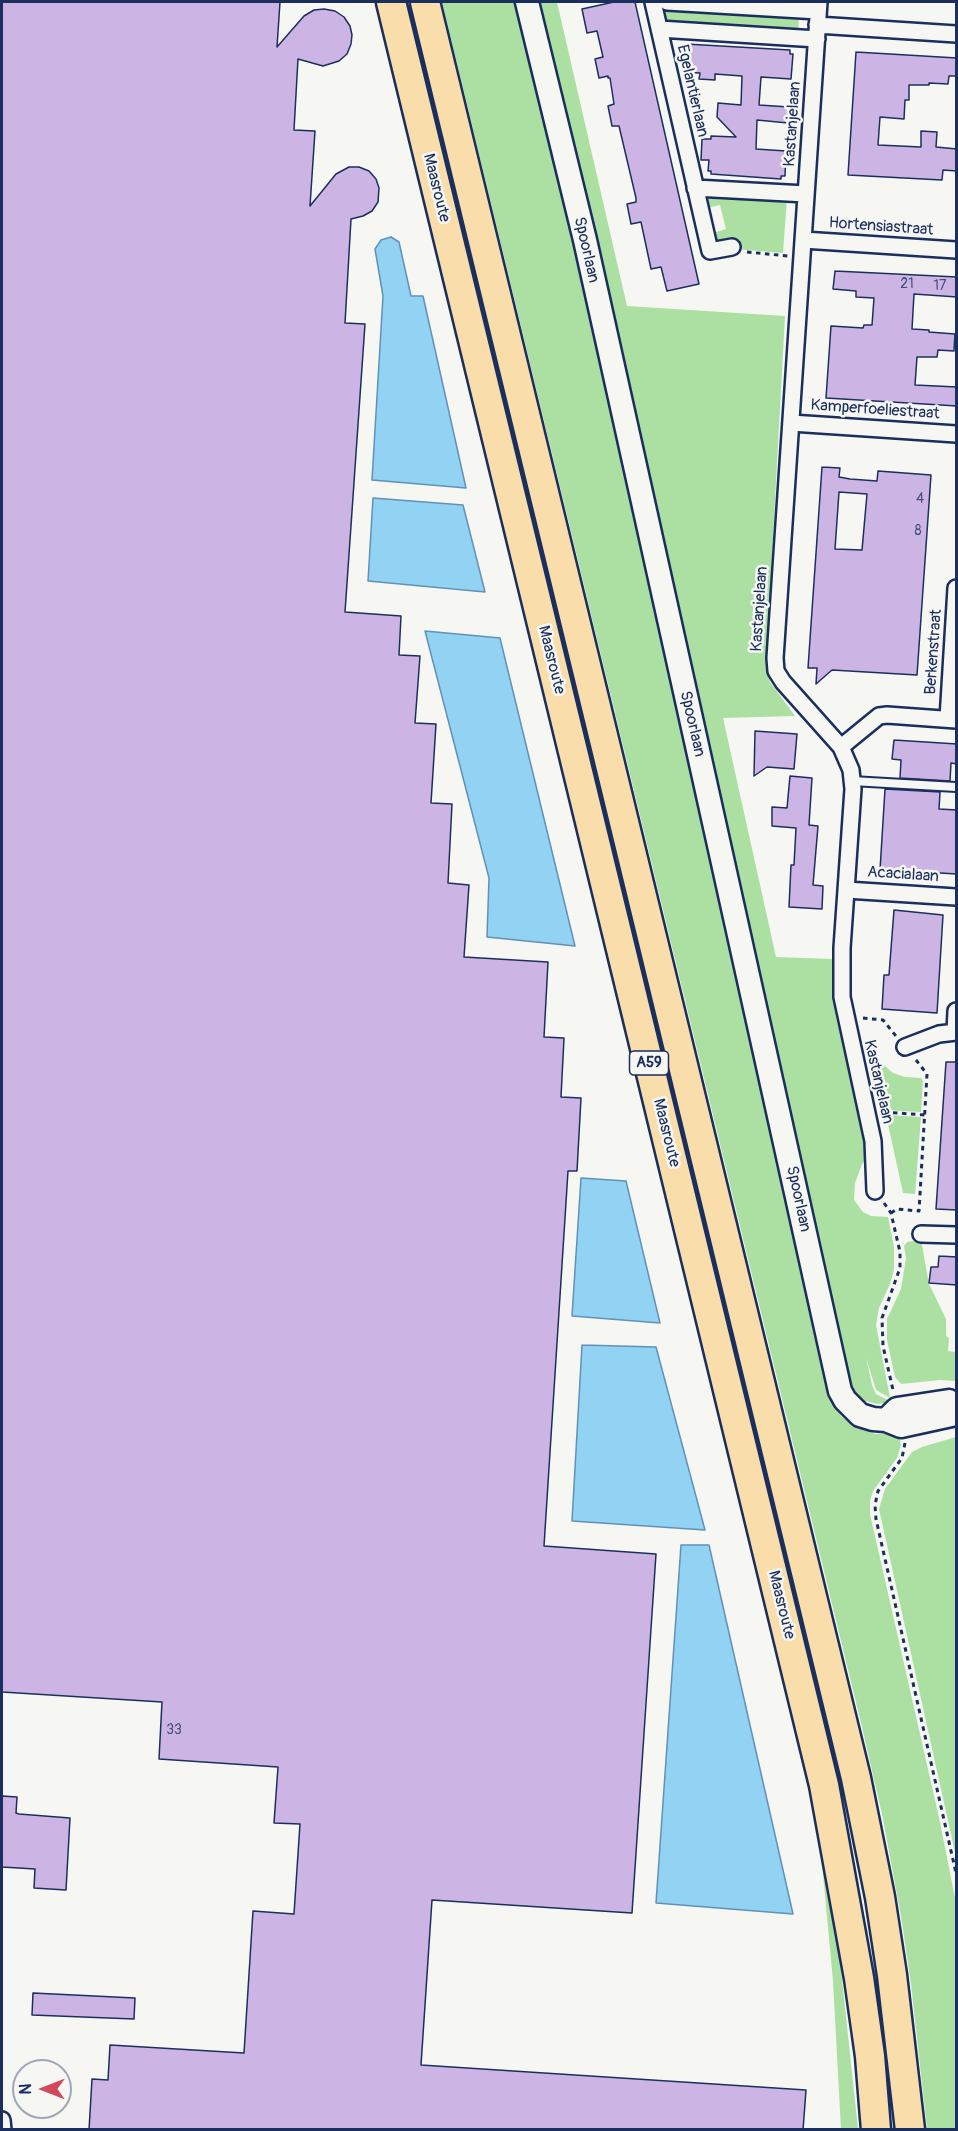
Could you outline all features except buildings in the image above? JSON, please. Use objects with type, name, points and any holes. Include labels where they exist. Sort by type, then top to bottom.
[{"type":"highway","name":"Maasroute","points":[[391,2],[824,1785],[859,1978],[870,2056],[876,2130]]},
{"type":"highway","name":"Maasroute","points":[[425,2],[856,1778],[880,1897],[892,1975],[909,2130]]},
{"type":"main road","name":"Spoorlaan","points":[[527,2],[585,240],[840,1390],[845,1400],[860,1415],[873,1419],[895,1418]]},
{"type":"main road","points":[[895,1418],[957,1401]]},
{"type":"main road","points":[[895,1418],[957,1414]]},
{"type":"street","name":"Egelantierlaan","points":[[653,2],[710,251],[732,247]]},
{"type":"street","points":[[667,2],[957,34]]},
{"type":"street","points":[[659,29],[818,19]]},
{"type":"street","name":"Kastanjelaan","points":[[818,19],[775,658],[776,671],[783,682],[841,747],[848,762],[852,781],[842,948],[842,997],[873,1141],[875,1191]]},
{"type":"street","points":[[695,188],[806,194]]},
{"type":"street","name":"Hortensiastraat","points":[[803,240],[957,250]]},
{"type":"street","name":"Kamperfoeliestraat","points":[[791,423],[957,434]]},
{"type":"street","name":"Berkenstraat","points":[[952,719],[957,588]]},
{"type":"street","points":[[841,747],[879,716],[952,719]]},
{"type":"street","name":"Acacialaan","points":[[846,890],[957,897]]},
{"type":"street","points":[[905,1047],[939,1034],[956,1032],[957,1011]]},
{"type":"street","points":[[921,1234],[957,1235]]},
{"type":"street","points":[[2,2120],[3,2130]]},
{"type":"lane","points":[[852,781],[957,787]]},
{"type":"path","points":[[732,247],[734,251],[802,257]]},
{"type":"path","points":[[927,1074],[919,1211],[897,1209],[891,1213],[900,1252],[900,1268],[882,1318],[883,1346],[895,1418],[906,1446],[878,1491],[875,1505],[876,1519],[957,1874]]},
{"type":"path","points":[[868,1116],[885,1112],[925,1115]]},
{"type":"green space","points":[[442,2],[520,2],[831,1394],[841,1416],[854,1427],[876,1434],[898,1432],[901,1445],[897,1458],[873,1491],[870,1514],[940,1822],[956,1903],[956,2129],[927,2129],[911,1984],[882,1814]]},
{"type":"green space","points":[[540,2],[557,2],[627,306],[785,316],[766,666],[770,682],[795,716],[723,718],[776,957],[832,959],[836,1016],[868,1156],[862,1164],[855,1183],[854,1200],[863,1212],[871,1216],[888,1217],[894,1247],[894,1270],[879,1308],[876,1325],[890,1398],[876,1390],[866,1357],[876,1394],[892,1402],[877,1404],[865,1401],[852,1390],[847,1381]]},
{"type":"green space","points":[[667,9],[799,16],[798,32],[668,23],[664,15]]},
{"type":"green space","points":[[707,196],[787,198],[783,253],[734,249],[716,240],[713,233],[726,229],[720,205],[707,208]]},
{"type":"green space","points":[[885,1066],[893,1073],[905,1077],[921,1078],[923,1081],[921,1112],[885,1110],[876,1072]]},
{"type":"green space","points":[[886,1115],[921,1117],[915,1194],[903,1193]]},
{"type":"green space","points":[[921,1240],[929,1284],[946,1319],[946,1336],[949,1338],[948,1351],[956,1352],[956,1381],[940,1380],[901,1384],[895,1377],[887,1340],[887,1319],[901,1289],[906,1258],[904,1246],[907,1242]]},
{"type":"green space","points":[[956,1437],[956,1857],[879,1509],[885,1489],[912,1452]]},
{"type":"green space","points":[[820,1842],[831,1894],[858,2129],[841,2129],[833,1981]]},
{"type":"water","points":[[391,237],[399,242],[411,296],[423,296],[466,488],[372,480],[383,296],[375,249],[381,240]]},
{"type":"water","points":[[373,498],[463,505],[485,592],[368,581]]},
{"type":"water","points":[[425,631],[500,638],[575,946],[487,937],[489,878]]},
{"type":"water","points":[[581,1178],[626,1181],[660,1323],[572,1316]]},
{"type":"water","points":[[582,1345],[656,1347],[705,1530],[572,1521]]},
{"type":"water","points":[[681,1545],[709,1545],[793,1914],[656,1903]]}]
